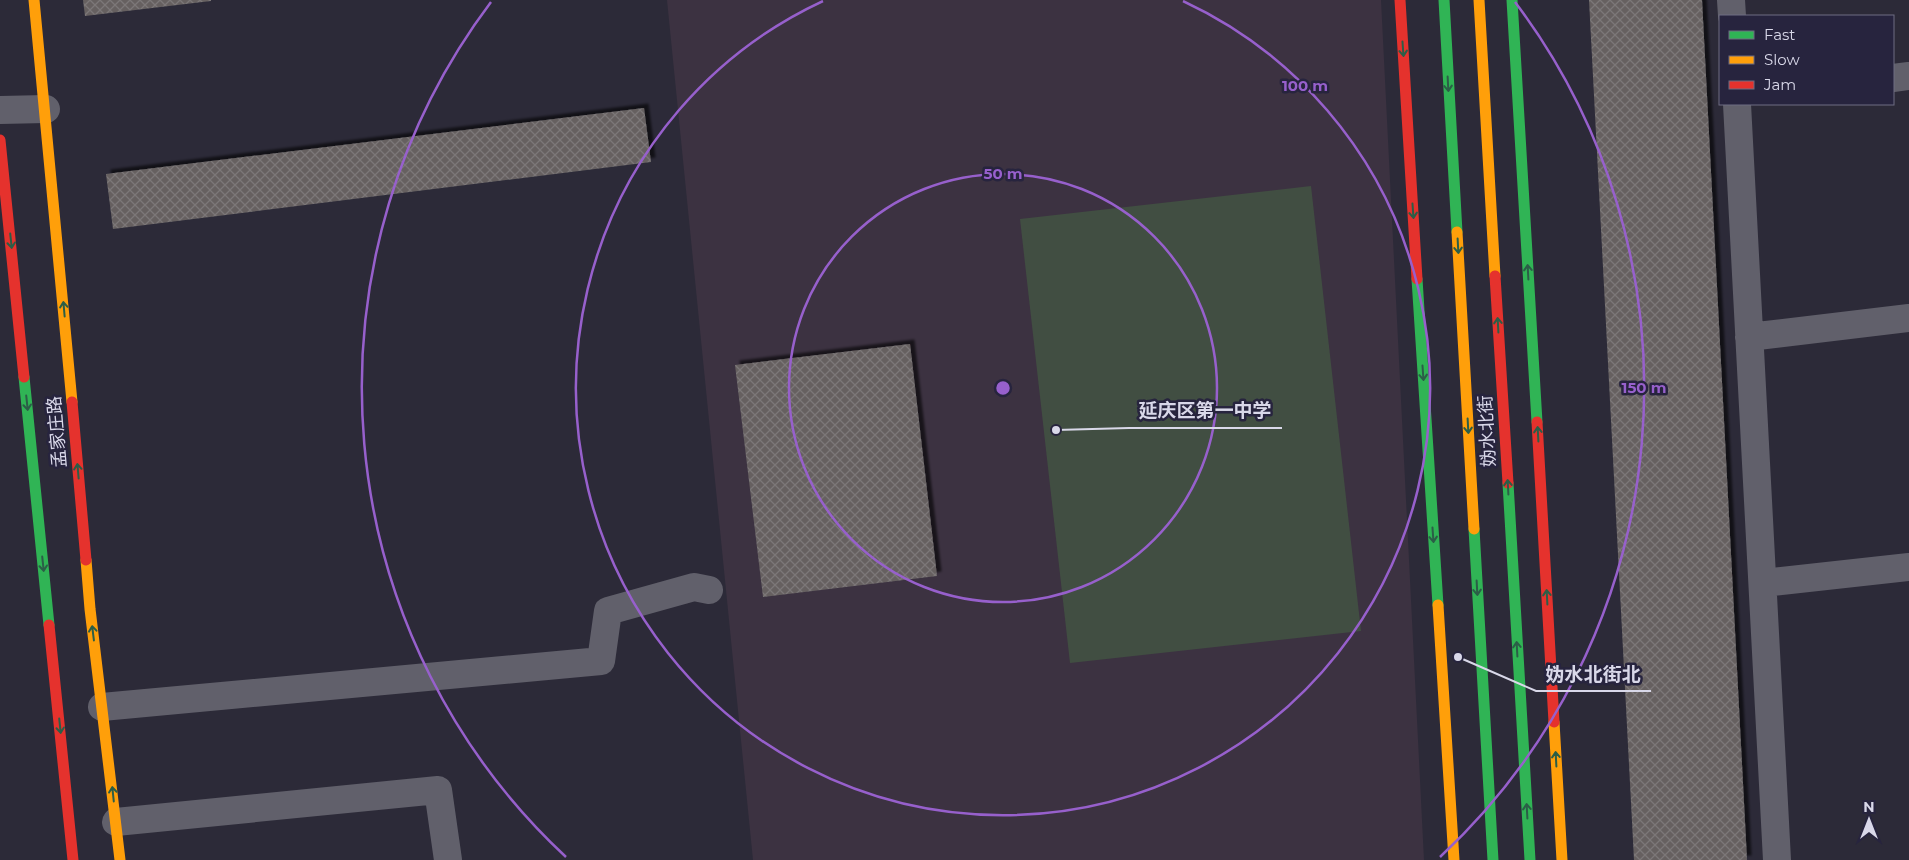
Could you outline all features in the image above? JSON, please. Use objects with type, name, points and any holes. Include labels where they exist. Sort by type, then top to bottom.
[{"type":"main road","name":"孟家庄路","points":[[34,0],[46,109],[90,609],[120,860]]},
{"type":"main road","points":[[1400,0],[1454,860]]},
{"type":"main road","name":"妫水北街","points":[[1444,0],[1493,860]]},
{"type":"main road","name":"妫水北街","points":[[1479,0],[1530,860]]},
{"type":"main road","points":[[1512,0],[1562,860]]},
{"type":"main road","name":"孟家庄路","points":[[0,140],[73,860]]},
{"type":"street","points":[[1731,0],[1732,15]]},
{"type":"street","points":[[1894,78],[1909,76]]},
{"type":"street","points":[[1737,105],[1778,860]]},
{"type":"street","points":[[0,110],[46,109]]},
{"type":"street","points":[[1749,337],[1909,318]]},
{"type":"street","points":[[1763,583],[1909,567]]},
{"type":"street","points":[[102,707],[601,661],[608,611],[694,587],[709,590]]},
{"type":"street","points":[[116,822],[438,790],[448,860]]},
{"type":"shaded area","points":[[667,0],[1381,0],[1424,860],[753,860]]},
{"type":"green space","points":[[1311,186],[1361,631],[1070,663],[1020,219]]},
{"type":"building","points":[[83,0],[211,0],[211,1],[85,16]]},
{"type":"building","points":[[1589,0],[1702,0],[1747,860],[1634,860]]},
{"type":"building","points":[[644,108],[651,162],[113,229],[106,174]]},
{"type":"building","points":[[910,344],[937,576],[763,597],[735,365]]},
{"type":"traffic: fast","points":[[1444,0],[1457,232]]},
{"type":"traffic: fast","points":[[1512,0],[1537,422]]},
{"type":"traffic: fast","points":[[1417,279],[1438,605]]},
{"type":"traffic: fast","points":[[24,377],[49,625]]},
{"type":"traffic: fast","points":[[1508,483],[1530,860]]},
{"type":"traffic: fast","points":[[1474,529],[1493,860]]},
{"type":"traffic: slow","points":[[34,0],[72,402]]},
{"type":"traffic: slow","points":[[1479,0],[1495,276]]},
{"type":"traffic: slow","points":[[1457,232],[1474,529]]},
{"type":"traffic: slow","points":[[86,560],[90,609],[120,860]]},
{"type":"traffic: slow","points":[[1438,605],[1454,860]]},
{"type":"traffic: slow","points":[[1554,722],[1562,860]]},
{"type":"traffic: jam","points":[[1400,0],[1417,279]]},
{"type":"traffic: jam","points":[[0,140],[24,377]]},
{"type":"traffic: jam","points":[[1495,276],[1508,483]]},
{"type":"traffic: jam","points":[[72,402],[86,560]]},
{"type":"traffic: jam","points":[[1537,422],[1554,722]]},
{"type":"traffic: jam","points":[[49,625],[73,860]]},
{"type":"place","name":"延庆区第一中学","points":[[1056,430]]},
{"type":"place","name":"妫水北街北","points":[[1458,657]]}]
